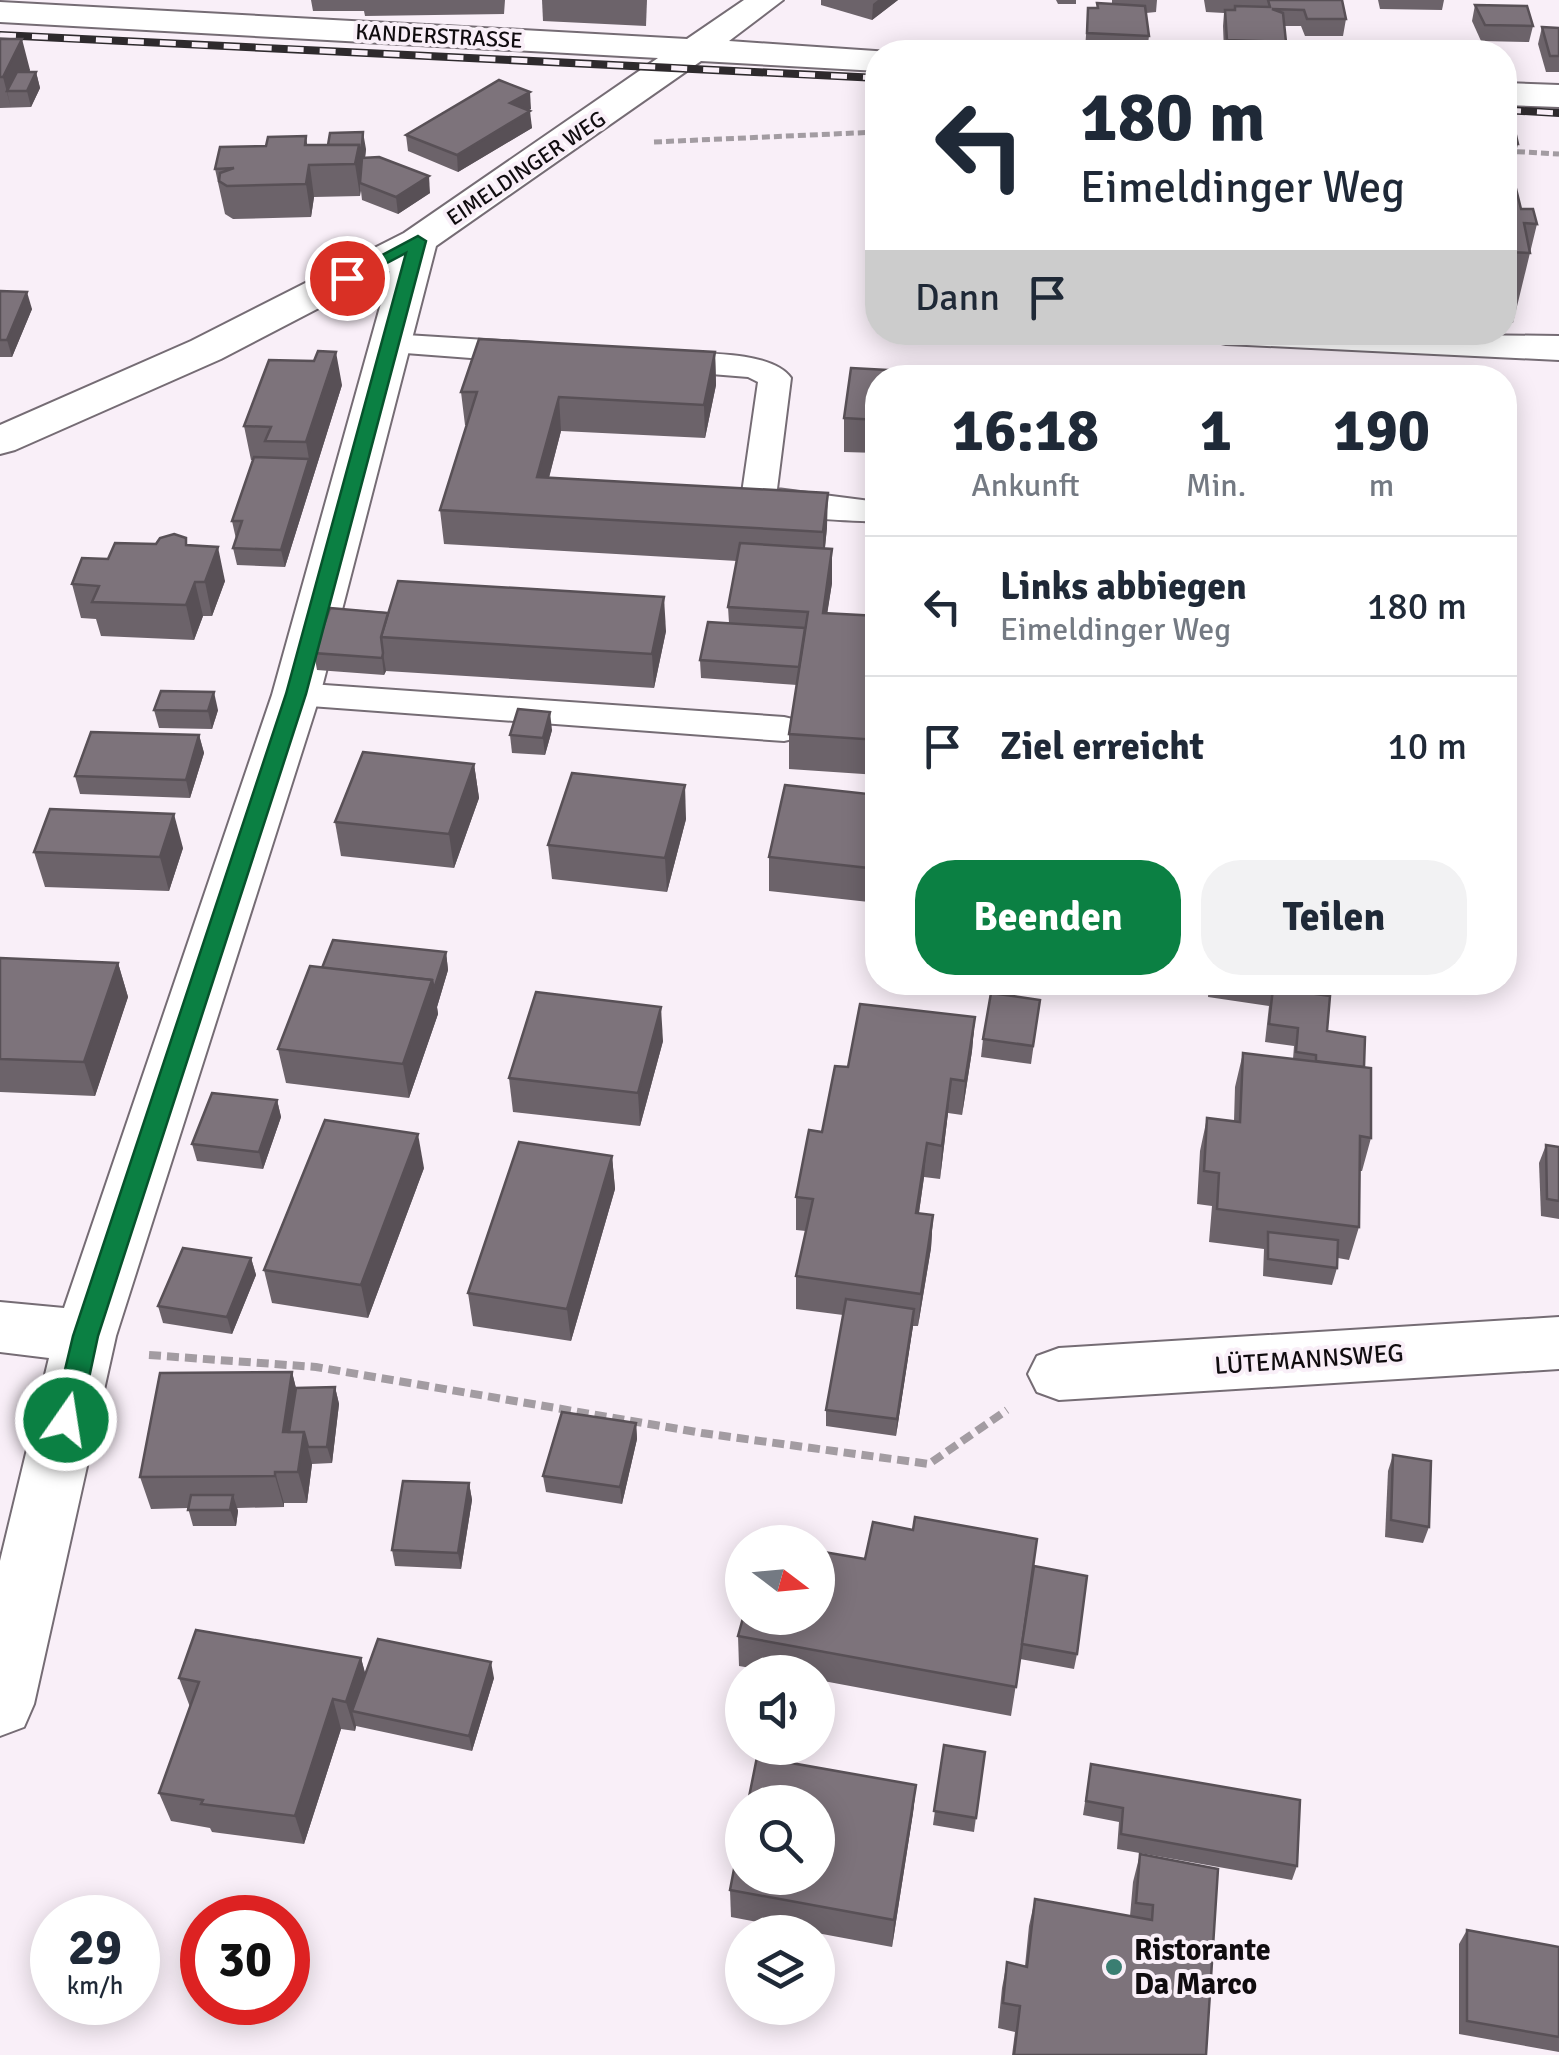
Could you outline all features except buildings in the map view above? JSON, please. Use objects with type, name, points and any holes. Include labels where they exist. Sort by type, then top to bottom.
[{"type":"street","name":"EIMELDINGER WEG","points":[[0,440],[206,350],[418,241],[766,0]]},
{"type":"street","name":"KANDERSTRASSE","points":[[0,12],[865,59]]},
{"type":"street","points":[[1517,94],[1559,96]]},
{"type":"street","points":[[0,1704],[84,1343],[296,694],[418,241]]},
{"type":"street","points":[[1497,345],[1559,348]]},
{"type":"street","points":[[0,1328],[84,1343]]},
{"type":"street","name":"LÜTEMANNSWEG","points":[[1058,1374],[1559,1343]]},
{"type":"lane","points":[[390,344],[576,356]]},
{"type":"lane","points":[[636,360],[755,368],[775,378],[759,494],[773,502],[865,511]]},
{"type":"lane","points":[[296,694],[784,729]]},
{"type":"path","points":[[558,146],[865,133]]},
{"type":"path","points":[[1517,152],[1559,154]]},
{"type":"path","points":[[84,1343],[316,1367],[702,1433],[928,1464],[1058,1374]]},
{"type":"railway","points":[[0,35],[865,77]]},
{"type":"railway","points":[[1517,111],[1559,113]]},
{"type":"place","name":"Ristorante Da Marco","points":[[1114,1967]]},
{"type":"route","points":[[66,1420],[85,1336],[296,694],[418,241],[347,278]]}]
